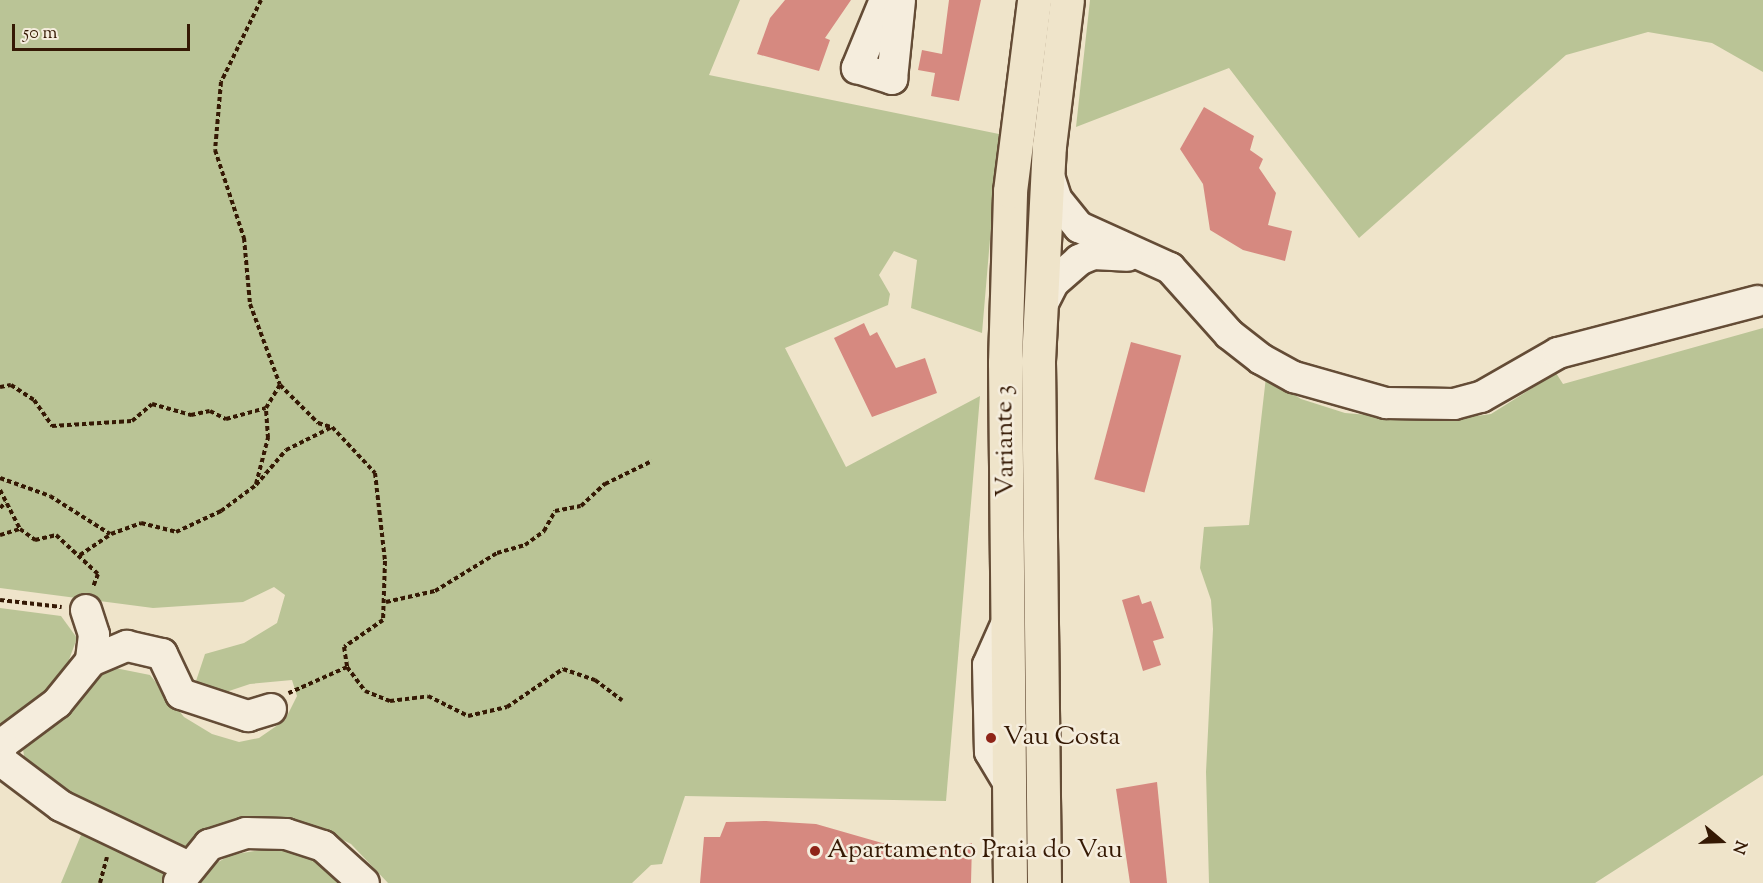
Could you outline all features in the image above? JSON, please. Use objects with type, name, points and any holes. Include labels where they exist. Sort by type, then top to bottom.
[{"type":"main road","name":"Variante 3","points":[[1010,883],[1005,363],[1010,191],[1034,0]]},
{"type":"main road","name":"Variante 3","points":[[1044,883],[1041,307],[1048,173],[1067,0]]},
{"type":"street","points":[[885,0],[857,68],[892,79],[900,0]]},
{"type":"street","points":[[1048,173],[1057,200],[1079,227],[1170,268],[1228,334],[1261,359],[1294,377],[1386,403],[1454,404],[1481,397],[1558,353],[1757,301]]},
{"type":"street","points":[[1041,307],[1053,283],[1079,260],[1104,254],[1151,259]]},
{"type":"street","points":[[86,610],[94,635],[91,661]]},
{"type":"street","points":[[271,709],[248,716],[181,694],[162,654],[127,646],[91,661],[57,703],[2,744],[0,760],[61,806],[183,874],[219,842],[246,833],[286,834],[323,846],[364,883]]},
{"type":"path","points":[[261,0],[221,82],[215,150],[244,238],[250,304],[280,385],[318,423],[332,427],[375,473],[386,602],[383,620],[344,647],[347,667],[365,691],[390,701],[428,696],[468,716],[507,707],[564,669],[595,680],[622,700]]},
{"type":"path","points":[[0,387],[10,385],[34,400],[52,426],[132,421],[152,404],[191,415],[210,411],[226,419],[266,408]]},
{"type":"path","points":[[256,485],[268,438],[266,408],[280,385]]},
{"type":"path","points":[[80,555],[111,534],[141,523],[176,531],[221,511],[256,485],[286,450],[332,427]]},
{"type":"path","points":[[386,602],[435,591],[496,553],[525,545],[544,531],[555,511],[581,506],[605,484],[652,461]]},
{"type":"path","points":[[0,478],[50,496],[111,534]]},
{"type":"path","points":[[0,490],[20,529],[35,540],[57,536],[98,574],[86,610],[0,600]]},
{"type":"path","points":[[0,508],[6,502]]},
{"type":"path","points":[[0,535],[20,529]]},
{"type":"path","points":[[271,709],[294,688],[347,667]]},
{"type":"green space","points":[[0,0],[740,0],[709,75],[999,134],[982,333],[911,308],[917,260],[894,251],[879,275],[890,294],[888,305],[785,348],[846,467],[980,396],[946,801],[685,796],[662,864],[651,865],[632,883],[388,883],[351,844],[314,826],[264,818],[190,850],[67,795],[25,762],[22,743],[110,667],[150,675],[184,717],[212,734],[239,742],[259,738],[285,720],[297,696],[292,680],[250,684],[217,695],[196,681],[205,654],[244,643],[277,623],[285,595],[274,587],[243,602],[153,608],[0,588]]},
{"type":"green space","points":[[1090,0],[1763,0],[1763,72],[1712,43],[1648,32],[1566,55],[1359,238],[1229,68],[1076,127]]},
{"type":"green space","points":[[1763,328],[1763,775],[1595,883],[1209,883],[1206,772],[1213,629],[1211,600],[1200,568],[1204,527],[1249,525],[1266,377],[1301,399],[1345,413],[1440,421],[1491,414],[1556,373],[1563,384]]},
{"type":"green space","points":[[0,608],[61,616],[77,638],[58,690],[0,734]]},
{"type":"green space","points":[[86,823],[170,871],[166,883],[61,883]]},
{"type":"green space","points":[[292,845],[352,883],[196,883],[205,870],[230,855]]},
{"type":"building","points":[[785,0],[851,0],[825,38],[830,40],[819,71],[757,54],[770,18]]},
{"type":"building","points":[[949,0],[981,0],[959,101],[931,96],[935,73],[918,70],[922,50],[942,54]]},
{"type":"building","points":[[1204,107],[1254,136],[1250,150],[1263,159],[1259,168],[1276,193],[1268,225],[1292,231],[1285,261],[1243,250],[1210,230],[1203,184],[1180,149]]},
{"type":"building","points":[[864,323],[870,336],[877,332],[896,368],[925,358],[937,393],[872,417],[834,338]]},
{"type":"building","points":[[1131,342],[1181,355],[1144,493],[1094,479]]},
{"type":"building","points":[[1139,595],[1142,604],[1151,601],[1164,638],[1153,641],[1161,665],[1143,671],[1122,600]]},
{"type":"building","points":[[1157,782],[1167,883],[1130,883],[1116,789]]},
{"type":"building","name":"Apartamento Praia do Vau","points":[[766,821],[816,824],[903,849],[924,846],[928,854],[972,843],[971,883],[700,883],[704,837],[720,837],[726,822]]},
{"type":"place","name":"Vau Costa","points":[[991,738]]},
{"type":"place","name":"Apartamento Praia do Vau","points":[[815,851]]}]
